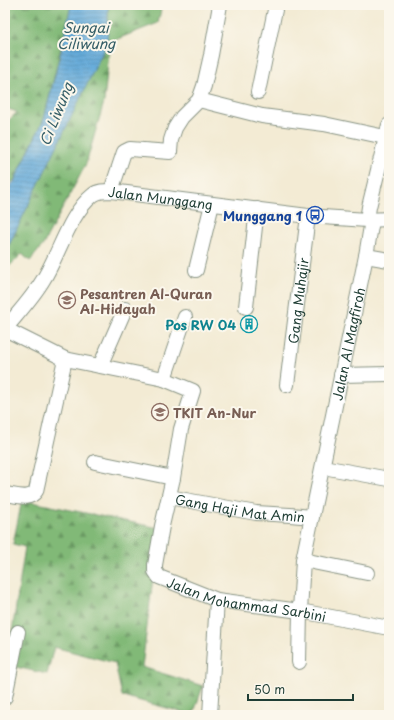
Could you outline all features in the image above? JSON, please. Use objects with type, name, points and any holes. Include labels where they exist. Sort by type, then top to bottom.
[{"type":"street","points":[[111,191],[124,152],[130,149],[170,152],[175,128],[182,117],[199,100],[204,86],[220,5]]},
{"type":"street","points":[[258,92],[276,5]]},
{"type":"street","points":[[199,100],[262,116],[387,131]]},
{"type":"street","name":"Jalan Al Magfiroh","points":[[299,662],[303,560],[366,256],[369,220],[387,131]]},
{"type":"street","name":"Jalan Munggang","points":[[5,329],[44,280],[66,233],[81,208],[93,195],[103,191],[308,216],[369,220],[389,219]]},
{"type":"street","points":[[196,270],[212,204]]},
{"type":"street","points":[[246,307],[257,209]]},
{"type":"street","name":"Gang Muhajir","points":[[286,385],[308,216]]},
{"type":"street","points":[[366,256],[389,260]]},
{"type":"street","points":[[100,366],[125,309]]},
{"type":"street","points":[[164,379],[185,317]]},
{"type":"street","name":"Jalan Mohammad Sarbini","points":[[5,329],[65,359],[164,379],[193,390],[181,429],[173,478],[155,565],[155,572],[162,578],[217,600],[300,611],[389,628]]},
{"type":"street","points":[[5,494],[28,497],[34,494],[65,359]]},
{"type":"street","points":[[341,375],[389,374]]},
{"type":"street","points":[[95,462],[173,478]]},
{"type":"street","points":[[323,467],[389,479]]},
{"type":"street","name":"Gang Haji Mat Amin","points":[[169,496],[256,513],[312,517]]},
{"type":"street","points":[[303,560],[367,573]]},
{"type":"street","points":[[210,715],[217,600]]},
{"type":"street","points":[[5,697],[18,632]]},
{"type":"green space","points":[[5,5],[71,5],[44,119],[15,179],[5,189],[5,124],[17,112],[5,108]]},
{"type":"green space","points":[[108,5],[162,5],[158,23],[107,43]]},
{"type":"green space","points":[[107,43],[109,52],[104,102],[86,164],[43,245],[30,261],[22,254],[5,270],[5,250],[8,247]]},
{"type":"green space","points":[[22,500],[159,528],[142,667],[203,686],[193,715],[122,696],[115,663],[54,647],[47,674],[7,665],[25,547],[13,544]]},
{"type":"water","name":"Sungai Ciliwung","points":[[71,5],[108,5],[107,43],[8,247],[5,250],[5,190],[14,182],[44,119]]},
{"type":"place","name":"Munggang 1","points":[[315,215]]},
{"type":"place","name":"Pesantren Al-Quran Al-Hidayah","points":[[67,300]]},
{"type":"place","name":"Pos RW 04","points":[[249,324]]},
{"type":"place","name":"TKIT An-Nur","points":[[160,412]]},
{"type":"water label","name":"Ci Liwung","points":[[56,114]]}]
